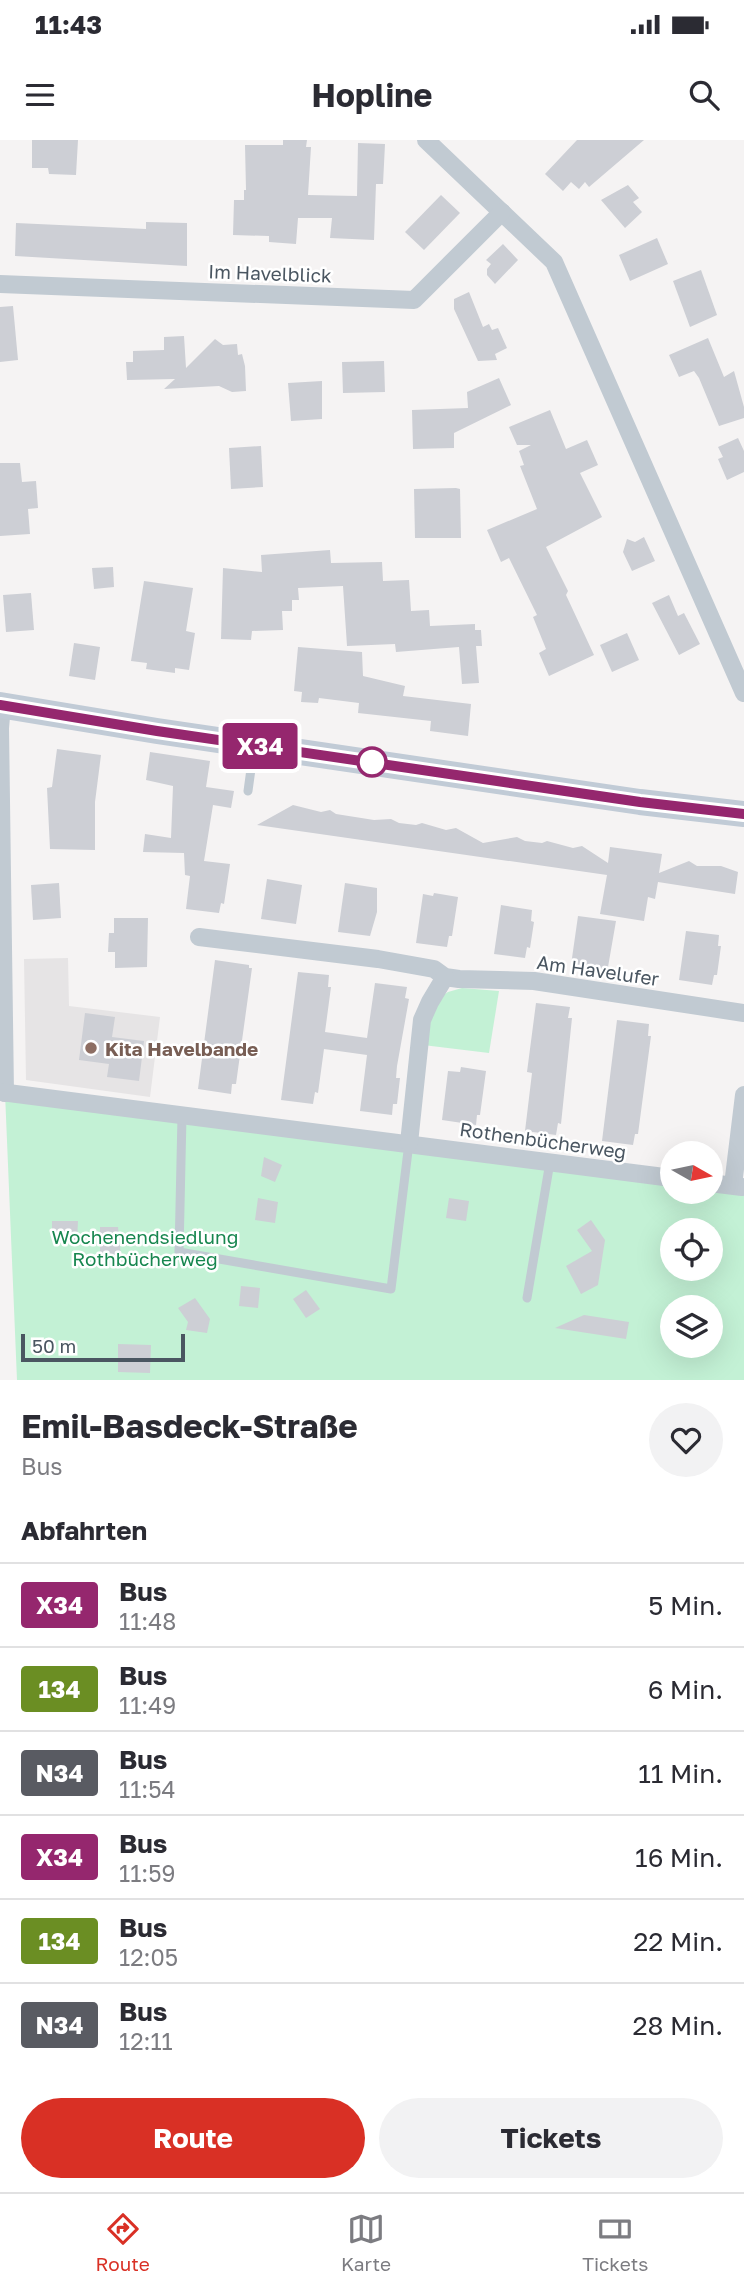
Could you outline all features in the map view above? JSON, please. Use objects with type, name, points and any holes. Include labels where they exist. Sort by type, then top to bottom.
[{"type":"main road","points":[[1,705],[640,802],[744,814]]},
{"type":"street","points":[[426,140],[554,262],[744,693]]},
{"type":"street","name":"Im Havelblick","points":[[0,284],[414,300],[502,212]]},
{"type":"street","points":[[1,705],[2,1093]]},
{"type":"street","name":"Am Havelufer","points":[[199,937],[378,958],[434,970],[445,977],[534,981],[744,1013]]},
{"type":"street","points":[[409,1143],[422,1020],[445,977]]},
{"type":"street","name":"Rothenbücherweg","points":[[2,1093],[660,1176]]},
{"type":"street","points":[[738,1186],[744,1095]]},
{"type":"lane","points":[[248,791],[254,745]]},
{"type":"lane","points":[[182,1116],[179,1252],[391,1289],[409,1143]]},
{"type":"lane","points":[[527,1298],[550,1162]]},
{"type":"shaded area","name":"Kita Havelbande","points":[[68,958],[69,1006],[160,1017],[150,1097],[26,1080],[24,959]]},
{"type":"green space","points":[[462,988],[499,991],[489,1053],[423,1045],[436,1000],[448,992]]},
{"type":"green space","name":"Wochenendsiedlung Rothbücherweg","points":[[5,1093],[660,1176],[660,1204],[723,1204],[723,1190],[744,1187],[744,1380],[17,1380]]},
{"type":"building","points":[[32,140],[78,140],[76,175],[49,174],[48,168],[32,168]]},
{"type":"building","points":[[283,140],[307,140],[306,147],[311,147],[308,195],[357,196],[358,143],[385,144],[383,184],[376,184],[374,240],[330,238],[332,218],[298,218],[296,244],[269,242],[269,236],[233,235],[234,200],[244,200],[246,190],[245,145],[283,145]]},
{"type":"building","points":[[577,140],[644,140],[589,187],[585,182],[579,189],[571,182],[563,191],[545,174]]},
{"type":"building","points":[[628,185],[639,198],[633,202],[642,212],[625,228],[601,200]]},
{"type":"building","points":[[441,195],[460,213],[424,250],[405,232]]},
{"type":"building","points":[[146,222],[187,223],[187,266],[15,256],[16,223],[146,229]]},
{"type":"building","points":[[657,238],[668,264],[630,281],[619,255]]},
{"type":"building","points":[[503,244],[518,260],[495,284],[487,275],[491,264],[486,260]]},
{"type":"building","points":[[701,270],[717,315],[690,327],[673,281]]},
{"type":"building","points":[[469,292],[483,327],[489,324],[492,330],[498,328],[507,348],[495,354],[497,360],[478,361],[454,309],[454,299]]},
{"type":"building","points":[[13,306],[18,360],[0,362],[0,307]]},
{"type":"building","points":[[184,336],[186,368],[215,339],[223,345],[237,344],[238,355],[242,354],[245,366],[246,391],[232,392],[219,386],[164,389],[175,379],[127,380],[126,362],[133,362],[133,351],[164,350],[164,337]]},
{"type":"building","points":[[708,338],[724,377],[734,371],[744,407],[744,418],[719,426],[699,378],[694,371],[679,377],[669,355]]},
{"type":"building","points":[[384,361],[385,392],[343,393],[342,362]]},
{"type":"building","points":[[499,378],[511,405],[454,433],[454,448],[413,449],[412,410],[468,408],[467,392]]},
{"type":"building","points":[[322,381],[322,419],[291,421],[288,383]]},
{"type":"building","points":[[550,410],[566,449],[587,440],[598,465],[580,473],[602,517],[546,547],[568,591],[566,595],[594,655],[549,676],[539,653],[546,649],[533,617],[537,615],[509,558],[501,562],[487,530],[537,509],[520,466],[524,465],[519,451],[531,445],[517,445],[509,427]]},
{"type":"building","points":[[738,438],[744,451],[744,472],[727,480],[718,459],[723,457],[718,447]]},
{"type":"building","points":[[261,446],[263,487],[231,489],[229,448]]},
{"type":"building","points":[[0,463],[20,463],[22,482],[36,481],[38,508],[28,509],[30,534],[0,536]]},
{"type":"building","points":[[414,489],[460,489],[461,538],[415,538]]},
{"type":"building","points":[[644,537],[655,561],[632,571],[623,552],[627,539],[635,542]]},
{"type":"building","points":[[330,550],[331,563],[382,562],[383,581],[409,580],[411,611],[429,610],[430,626],[475,624],[475,630],[481,630],[482,646],[476,646],[479,683],[462,684],[459,647],[396,652],[395,644],[347,646],[343,586],[298,588],[299,600],[292,600],[292,611],[282,611],[283,630],[252,631],[251,640],[221,639],[223,568],[262,572],[261,555]]},
{"type":"building","points":[[113,567],[114,587],[94,589],[92,568]]},
{"type":"building","points":[[144,581],[193,588],[186,631],[195,633],[189,670],[175,668],[175,673],[146,669],[147,663],[131,661]]},
{"type":"building","points":[[31,593],[34,630],[6,632],[3,595]]},
{"type":"building","points":[[669,595],[678,616],[684,613],[700,644],[679,655],[652,603]]},
{"type":"building","points":[[627,633],[639,660],[612,672],[600,645]]},
{"type":"building","points":[[74,643],[100,647],[95,680],[69,676]]},
{"type":"building","points":[[298,647],[362,652],[363,676],[405,686],[403,696],[471,704],[468,736],[430,731],[431,721],[358,713],[359,703],[319,698],[318,703],[301,702],[302,692],[294,691]]},
{"type":"building","points":[[57,749],[101,755],[95,802],[95,850],[50,849],[47,788],[52,787]]},
{"type":"building","points":[[150,752],[210,761],[206,787],[234,791],[231,808],[213,805],[204,861],[230,864],[224,904],[221,903],[219,913],[186,909],[190,876],[185,875],[184,853],[143,852],[145,834],[171,838],[173,786],[146,780]]},
{"type":"building","points":[[293,805],[374,820],[391,819],[416,825],[422,823],[446,830],[456,828],[483,843],[517,837],[525,841],[547,841],[573,848],[582,846],[608,863],[610,847],[662,854],[659,873],[689,861],[697,866],[721,866],[738,872],[735,894],[658,882],[655,899],[648,897],[644,921],[600,914],[607,875],[257,825]]},
{"type":"building","points":[[267,879],[302,885],[296,924],[261,919]]},
{"type":"building","points":[[59,883],[61,918],[33,920],[31,885]]},
{"type":"building","points":[[345,883],[377,888],[377,912],[370,936],[338,932]]},
{"type":"building","points":[[434,893],[458,897],[452,936],[449,936],[447,947],[416,943],[423,894],[433,896]]},
{"type":"building","points":[[501,905],[532,910],[531,921],[534,922],[530,948],[527,947],[525,958],[494,954]]},
{"type":"building","points":[[578,916],[616,921],[608,967],[605,967],[605,970],[571,965]]},
{"type":"building","points":[[114,918],[148,918],[147,967],[115,968],[115,952],[108,952],[109,933],[114,933]]},
{"type":"building","points":[[686,931],[719,935],[718,946],[721,946],[717,975],[714,975],[712,985],[679,980]]},
{"type":"building","points":[[215,960],[249,965],[249,968],[252,968],[236,1084],[232,1084],[231,1094],[198,1089]]},
{"type":"building","points":[[298,972],[329,975],[328,987],[331,987],[325,1032],[367,1038],[375,983],[407,987],[405,998],[409,999],[397,1066],[396,1078],[400,1078],[397,1104],[393,1104],[392,1115],[360,1111],[367,1055],[324,1049],[318,1093],[315,1092],[313,1104],[281,1100]]},
{"type":"building","points":[[536,1003],[570,1007],[568,1018],[572,1018],[561,1124],[558,1123],[556,1135],[525,1131],[532,1073],[527,1072]]},
{"type":"building","points":[[85,1013],[115,1017],[112,1037],[144,1041],[139,1081],[107,1077],[109,1064],[79,1060]]},
{"type":"building","points":[[617,1020],[649,1024],[648,1036],[651,1036],[638,1134],[635,1134],[633,1145],[602,1141]]},
{"type":"building","points":[[461,1067],[486,1071],[480,1115],[477,1115],[476,1125],[442,1120],[448,1071],[460,1072]]},
{"type":"building","points":[[264,1157],[282,1165],[275,1182],[261,1176]]},
{"type":"building","points":[[258,1198],[278,1202],[275,1223],[255,1220]]},
{"type":"building","points":[[449,1198],[469,1201],[466,1221],[446,1218]]},
{"type":"building","points":[[591,1220],[605,1240],[598,1285],[581,1294],[566,1266],[592,1251],[577,1230]]},
{"type":"building","points":[[52,1221],[78,1221],[77,1240],[52,1240]]},
{"type":"building","points":[[100,1227],[118,1227],[121,1256],[100,1256]]},
{"type":"building","points":[[241,1286],[260,1288],[258,1308],[239,1306]]},
{"type":"building","points":[[306,1290],[320,1309],[306,1318],[293,1299]]},
{"type":"building","points":[[195,1298],[210,1319],[207,1333],[186,1330],[188,1322],[178,1308]]},
{"type":"building","points":[[584,1315],[629,1322],[626,1339],[555,1328]]},
{"type":"building","points":[[118,1344],[151,1345],[150,1373],[118,1372]]},
{"type":"bus line","name":"X34","points":[[0,705],[157,731],[640,802],[744,814]]},
{"type":"place","name":"Kita Havelbande","points":[[91,1048]]}]
